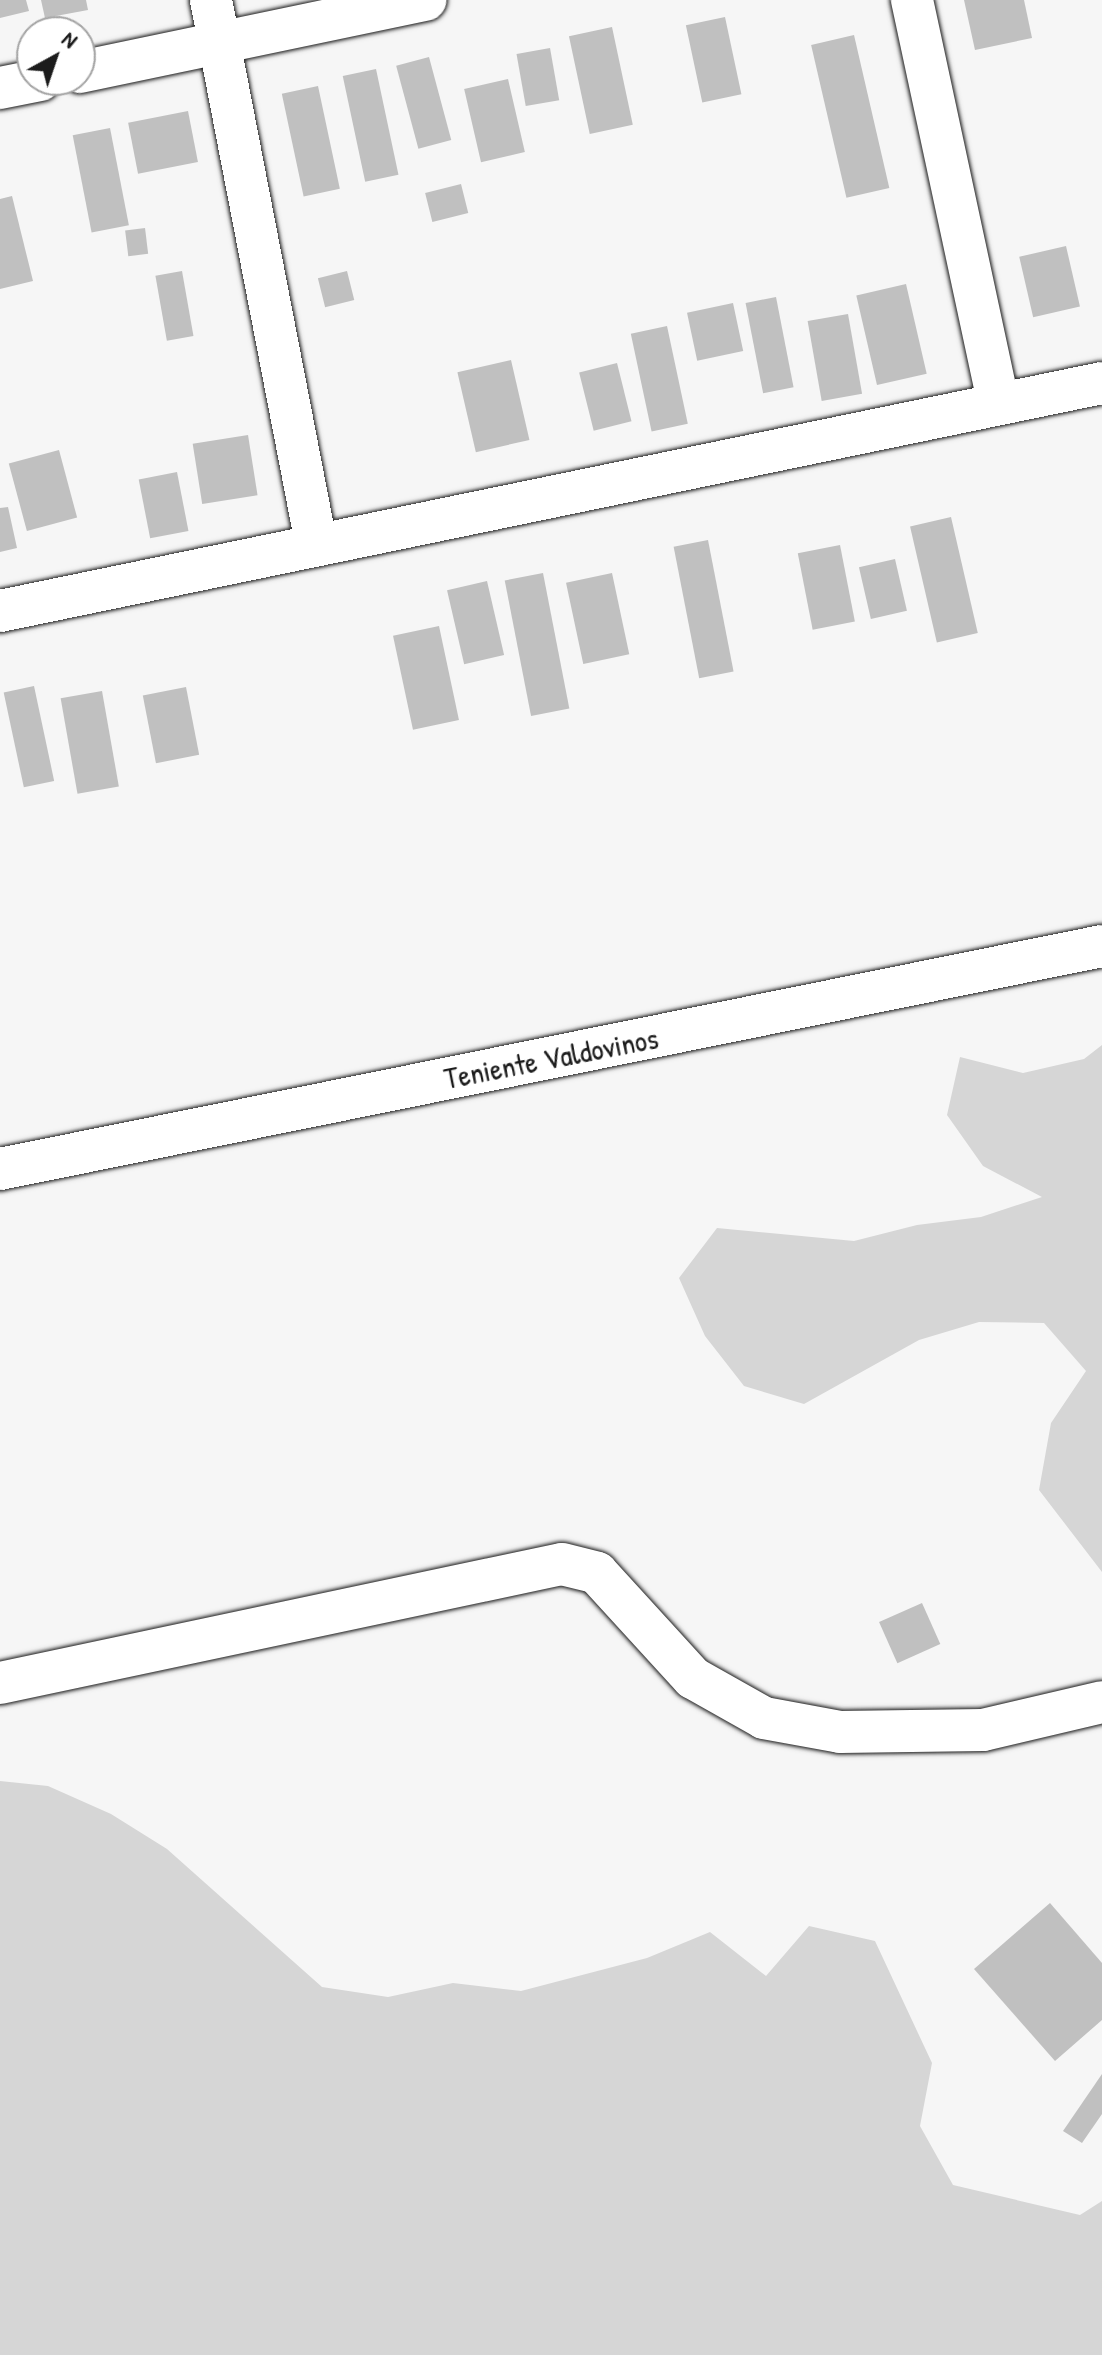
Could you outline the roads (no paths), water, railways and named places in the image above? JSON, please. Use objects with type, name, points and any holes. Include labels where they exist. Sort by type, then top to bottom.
[{"type":"street","points":[[211,0],[316,543]]},
{"type":"street","points":[[96,69],[426,0]]},
{"type":"street","points":[[912,0],[998,401]]},
{"type":"street","points":[[0,611],[998,401],[1102,383]]},
{"type":"street","name":"Teniente Valdovinos","points":[[0,1169],[1102,946]]},
{"type":"street","points":[[0,1683],[562,1564],[597,1573],[693,1678],[764,1718],[840,1732],[983,1730],[1102,1702]]}]
